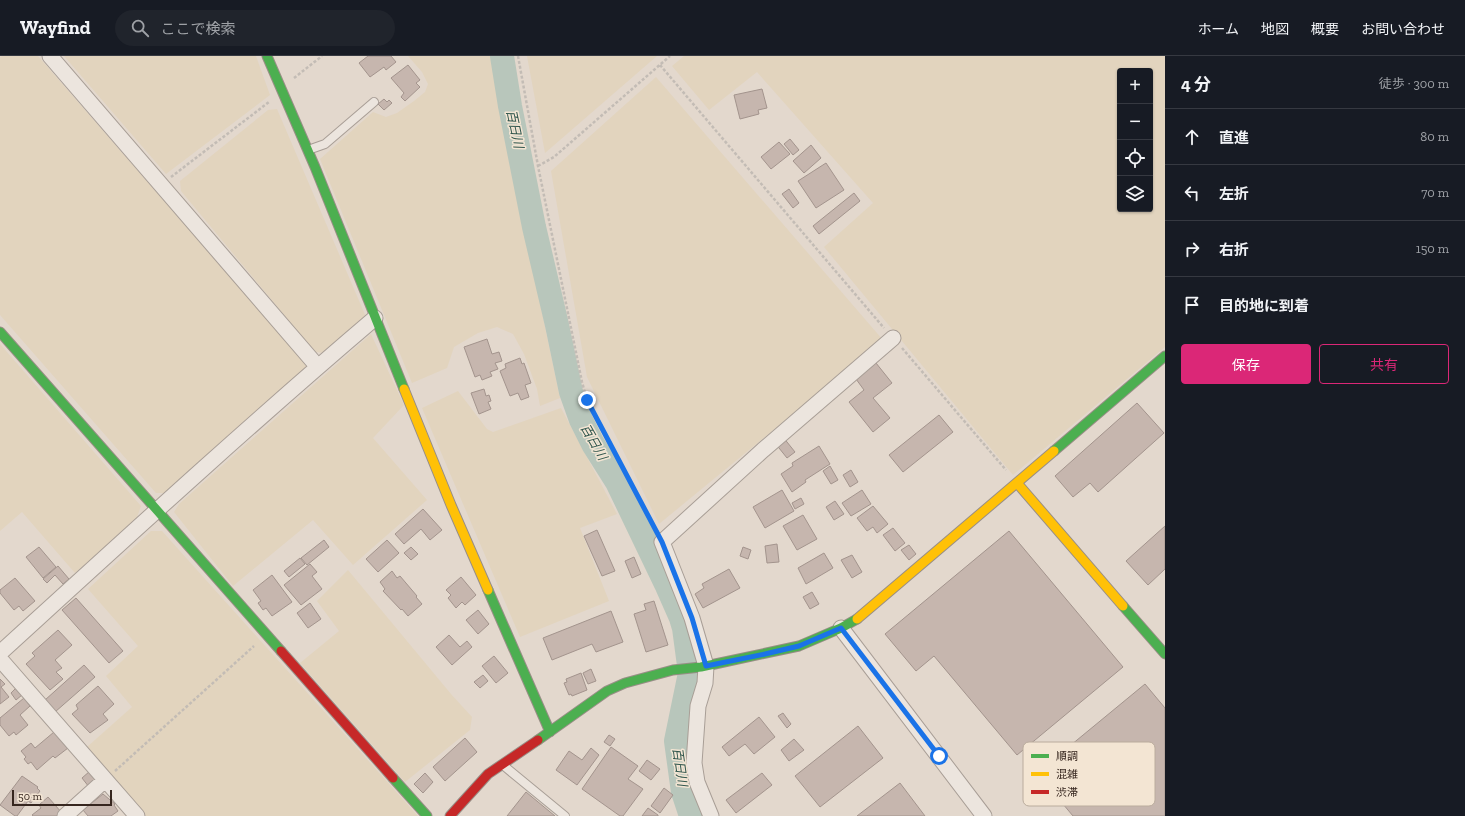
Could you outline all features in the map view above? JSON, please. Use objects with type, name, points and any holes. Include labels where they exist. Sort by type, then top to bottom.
[{"type":"street","points":[[50,56],[318,367]]},
{"type":"street","points":[[267,56],[307,150],[451,505],[550,732]]},
{"type":"street","points":[[0,653],[156,511],[375,318]]},
{"type":"street","points":[[0,332],[266,636],[427,816]]},
{"type":"street","points":[[711,816],[697,782],[694,763],[698,706],[705,683],[704,666],[692,618],[662,542],[763,450],[893,338]]},
{"type":"street","points":[[450,816],[488,774],[550,732],[606,691],[625,683],[673,670],[704,666],[799,646],[841,628],[858,618],[1165,356]]},
{"type":"street","points":[[1017,483],[1165,654]]},
{"type":"street","points":[[841,628],[984,816]]},
{"type":"street","points":[[0,659],[137,816]]},
{"type":"street","points":[[65,816],[105,780]]},
{"type":"lane","points":[[307,150],[325,144],[374,102]]},
{"type":"lane","points":[[502,764],[565,816]]},
{"type":"path","points":[[161,185],[272,100],[281,89],[322,56]]},
{"type":"path","points":[[518,56],[538,166],[582,382],[587,400],[662,542]]},
{"type":"path","points":[[538,166],[554,157],[670,56]]},
{"type":"path","points":[[660,65],[1017,483]]},
{"type":"path","points":[[105,780],[266,636]]},
{"type":"shaded area","points":[[38,56],[305,363],[307,370],[166,493],[156,493],[0,315],[0,57]]},
{"type":"shaded area","points":[[64,56],[256,56],[270,95],[166,174]]},
{"type":"shaded area","points":[[408,56],[493,56],[532,265],[560,398],[540,406],[537,389],[524,354],[513,334],[497,327],[478,333],[454,347],[447,368],[412,383],[320,159],[373,112],[386,117],[397,113],[425,92],[428,84],[422,72]]},
{"type":"shaded area","points":[[527,56],[657,56],[545,153]]},
{"type":"shaded area","points":[[684,56],[1165,56],[1165,347],[1013,475],[824,247],[873,203],[757,72],[709,110],[672,66]]},
{"type":"shaded area","points":[[656,77],[883,340],[659,524],[587,377],[551,171]]},
{"type":"shaded area","points":[[277,109],[366,317],[326,353],[315,352],[181,191],[180,181],[268,110]]},
{"type":"shaded area","points":[[371,334],[404,405],[373,438],[427,500],[353,565],[313,520],[233,586],[174,512],[179,504]]},
{"type":"shaded area","points":[[0,344],[141,506],[136,520],[75,573],[22,512],[0,531]]},
{"type":"shaded area","points":[[458,391],[487,429],[493,432],[561,408],[617,514],[580,528],[609,601],[520,637],[422,408]]},
{"type":"shaded area","points":[[151,531],[162,531],[418,816],[146,816],[87,747],[132,707],[106,676],[138,646],[88,589]]},
{"type":"shaded area","points":[[348,570],[451,694],[472,717],[470,730],[405,782],[300,663],[339,631],[317,601]]},
{"type":"building","points":[[368,56],[391,56],[396,62],[386,70],[384,67],[370,77],[359,63]]},
{"type":"building","points":[[408,65],[420,80],[416,83],[420,87],[405,101],[401,97],[404,93],[391,78]]},
{"type":"building","points":[[762,89],[767,108],[758,110],[759,114],[740,119],[734,95]]},
{"type":"building","points":[[384,99],[387,102],[389,100],[392,103],[384,110],[378,104]]},
{"type":"building","points":[[790,139],[799,150],[793,155],[784,144]]},
{"type":"building","points":[[779,142],[790,154],[771,169],[761,157]]},
{"type":"building","points":[[811,145],[821,158],[804,173],[793,161]]},
{"type":"building","points":[[826,163],[844,190],[816,208],[798,181]]},
{"type":"building","points":[[789,189],[799,203],[793,208],[782,194]]},
{"type":"building","points":[[854,193],[860,201],[819,234],[813,226]]},
{"type":"building","points":[[487,339],[492,354],[499,352],[502,361],[495,363],[498,369],[490,372],[492,376],[482,380],[480,375],[475,377],[464,347]]},
{"type":"building","points":[[520,358],[522,364],[524,363],[531,383],[525,385],[529,397],[521,400],[518,393],[510,396],[500,371],[506,368],[505,364]]},
{"type":"building","points":[[876,363],[892,383],[873,398],[890,418],[873,432],[849,402],[864,390],[856,379]]},
{"type":"building","points":[[484,389],[486,396],[489,395],[491,401],[488,402],[491,409],[479,414],[471,393]]},
{"type":"building","points":[[1137,403],[1164,433],[1098,492],[1090,483],[1073,497],[1055,476]]},
{"type":"building","points":[[939,415],[953,432],[903,472],[889,455]]},
{"type":"building","points":[[783,437],[795,452],[787,458],[775,443]]},
{"type":"building","points":[[819,446],[830,464],[805,480],[806,482],[792,492],[781,474],[793,466],[792,463]]},
{"type":"building","points":[[830,466],[838,480],[831,484],[823,471]]},
{"type":"building","points":[[851,470],[858,482],[850,487],[843,475]]},
{"type":"building","points":[[782,490],[794,511],[765,528],[753,507]]},
{"type":"building","points":[[862,490],[871,504],[851,516],[842,503]]},
{"type":"building","points":[[801,498],[804,504],[795,509],[792,503]]},
{"type":"building","points":[[835,501],[844,514],[834,520],[826,507]]},
{"type":"building","points":[[873,506],[888,524],[877,533],[873,527],[867,531],[857,518]]},
{"type":"building","points":[[423,509],[442,530],[430,540],[421,529],[404,544],[395,534]]},
{"type":"building","points":[[803,515],[817,539],[797,550],[783,526]]},
{"type":"building","points":[[1165,526],[1165,569],[1148,585],[1126,561]]},
{"type":"building","points":[[893,528],[905,543],[895,551],[883,535]]},
{"type":"building","points":[[597,530],[615,571],[602,576],[584,536]]},
{"type":"building","points":[[1009,531],[1123,667],[1033,742],[1023,742],[1023,750],[1017,755],[934,656],[916,671],[885,634]]},
{"type":"building","points":[[324,540],[329,547],[307,565],[301,558]]},
{"type":"building","points":[[387,540],[399,553],[378,572],[366,559]]},
{"type":"building","points":[[777,544],[779,562],[767,563],[765,546]]},
{"type":"building","points":[[909,545],[916,554],[909,560],[901,550]]},
{"type":"building","points":[[39,547],[56,567],[43,578],[26,557]]},
{"type":"building","points":[[411,547],[418,554],[411,560],[404,553]]},
{"type":"building","points":[[743,547],[751,550],[748,559],[740,556]]},
{"type":"building","points":[[824,553],[833,568],[806,584],[798,568]]},
{"type":"building","points":[[852,555],[862,572],[852,578],[841,560]]},
{"type":"building","points":[[634,557],[641,574],[632,578],[625,561]]},
{"type":"building","points":[[300,558],[305,564],[289,577],[284,571]]},
{"type":"building","points":[[310,564],[317,572],[312,576],[322,589],[301,605],[284,585]]},
{"type":"building","points":[[58,566],[69,579],[63,584],[55,575],[47,583],[43,579]]},
{"type":"building","points":[[729,569],[740,588],[703,608],[695,594],[704,588],[702,584]]},
{"type":"building","points":[[392,571],[397,578],[400,576],[422,604],[408,616],[383,591],[385,589],[380,582]]},
{"type":"building","points":[[272,575],[292,602],[272,616],[266,608],[263,610],[258,603],[261,601],[253,590]]},
{"type":"building","points":[[461,577],[476,595],[465,605],[462,602],[456,608],[448,598],[451,595],[446,590]]},
{"type":"building","points":[[15,578],[35,601],[23,611],[19,606],[14,610],[0,593],[0,590]]},
{"type":"building","points":[[812,592],[819,604],[810,609],[803,597]]},
{"type":"building","points":[[76,598],[123,651],[109,663],[62,610]]},
{"type":"building","points":[[654,601],[668,645],[646,652],[634,614],[646,610],[644,604]]},
{"type":"building","points":[[310,603],[321,619],[308,628],[297,613]]},
{"type":"building","points":[[478,610],[489,624],[478,634],[466,620]]},
{"type":"building","points":[[611,611],[623,642],[596,652],[592,644],[552,660],[543,638]]},
{"type":"building","points":[[58,630],[72,645],[55,660],[62,668],[56,672],[63,679],[50,690],[26,664],[35,656],[32,653]]},
{"type":"building","points":[[449,635],[460,647],[467,641],[472,647],[452,665],[436,647]]},
{"type":"building","points":[[494,656],[508,673],[496,683],[482,666]]},
{"type":"building","points":[[84,665],[95,677],[55,712],[45,700]]},
{"type":"building","points":[[591,669],[596,681],[588,684],[583,673]]},
{"type":"building","points":[[581,673],[587,690],[572,696],[571,694],[569,695],[564,683],[567,682],[566,679]]},
{"type":"building","points":[[483,675],[488,681],[480,688],[474,682]]},
{"type":"building","points":[[0,679],[5,684],[1,687],[9,697],[0,704]]},
{"type":"building","points":[[1145,684],[1165,708],[1165,816],[1073,816],[1065,806],[1155,806],[1155,742],[1075,742]]},
{"type":"building","points":[[98,686],[114,704],[103,714],[108,720],[90,733],[72,714],[78,709],[76,705]]},
{"type":"building","points":[[16,688],[22,695],[16,700],[11,693]]},
{"type":"building","points":[[24,698],[30,706],[20,715],[28,725],[16,735],[14,732],[9,736],[0,725],[0,718]]},
{"type":"building","points":[[783,713],[791,724],[787,728],[778,716]]},
{"type":"building","points":[[759,717],[775,737],[754,754],[745,744],[729,756],[722,747]]},
{"type":"building","points":[[858,726],[883,758],[820,807],[795,776]]},
{"type":"building","points":[[54,732],[68,748],[55,758],[53,756],[37,770],[31,762],[28,764],[24,759],[26,757],[21,751],[31,743],[35,748]]},
{"type":"building","points":[[609,735],[615,739],[610,746],[604,742]]},
{"type":"building","points":[[465,738],[477,752],[445,781],[433,767]]},
{"type":"building","points":[[794,739],[804,750],[789,761],[781,750]]},
{"type":"building","points":[[611,747],[638,766],[628,779],[643,789],[623,816],[620,816],[582,789]]},
{"type":"building","points":[[591,748],[599,755],[577,785],[556,770],[569,751],[582,760]]},
{"type":"building","points":[[647,760],[660,769],[651,780],[639,771]]},
{"type":"building","points":[[90,771],[97,780],[89,787],[82,778]]},
{"type":"building","points":[[425,773],[433,782],[423,793],[414,784]]},
{"type":"building","points":[[762,773],[772,785],[736,813],[726,800]]},
{"type":"building","points":[[22,776],[38,787],[37,788],[40,791],[31,803],[28,801],[17,816],[15,816],[0,805]]},
{"type":"building","points":[[900,783],[925,816],[857,816]]},
{"type":"building","points":[[664,788],[673,795],[660,813],[651,806]]},
{"type":"building","points":[[526,792],[555,816],[507,816]]},
{"type":"building","points":[[103,794],[115,804],[114,805],[118,811],[111,816],[88,816],[83,810]]},
{"type":"building","points":[[48,797],[62,813],[58,816],[33,816],[32,815],[41,808],[39,805]]},
{"type":"building","points":[[648,808],[658,815],[658,816],[642,816]]},
{"type":"waterway","name":"百日川","points":[[502,56],[510,106],[534,227],[571,392],[581,420],[593,444],[617,482],[666,584],[684,628],[690,673],[676,741],[683,792],[691,816]]},
{"type":"traffic: fast","points":[[267,56],[315,167],[404,389]]},
{"type":"traffic: fast","points":[[0,332],[281,651]]},
{"type":"traffic: fast","points":[[1054,451],[1165,356]]},
{"type":"traffic: fast","points":[[488,590],[550,732]]},
{"type":"traffic: fast","points":[[1123,606],[1165,654]]},
{"type":"traffic: fast","points":[[538,740],[607,691],[625,683],[673,670],[701,667],[799,646],[841,628],[857,619]]},
{"type":"traffic: fast","points":[[393,778],[427,816]]},
{"type":"traffic: slow","points":[[404,389],[451,505],[488,590]]},
{"type":"traffic: slow","points":[[857,619],[1054,451]]},
{"type":"traffic: slow","points":[[1017,483],[1123,606]]},
{"type":"traffic: jam","points":[[281,651],[393,778]]},
{"type":"traffic: jam","points":[[450,816],[488,774],[538,740]]},
{"type":"route","points":[[587,400],[662,542],[692,618],[706,666],[799,646],[841,628],[939,756]]}]
